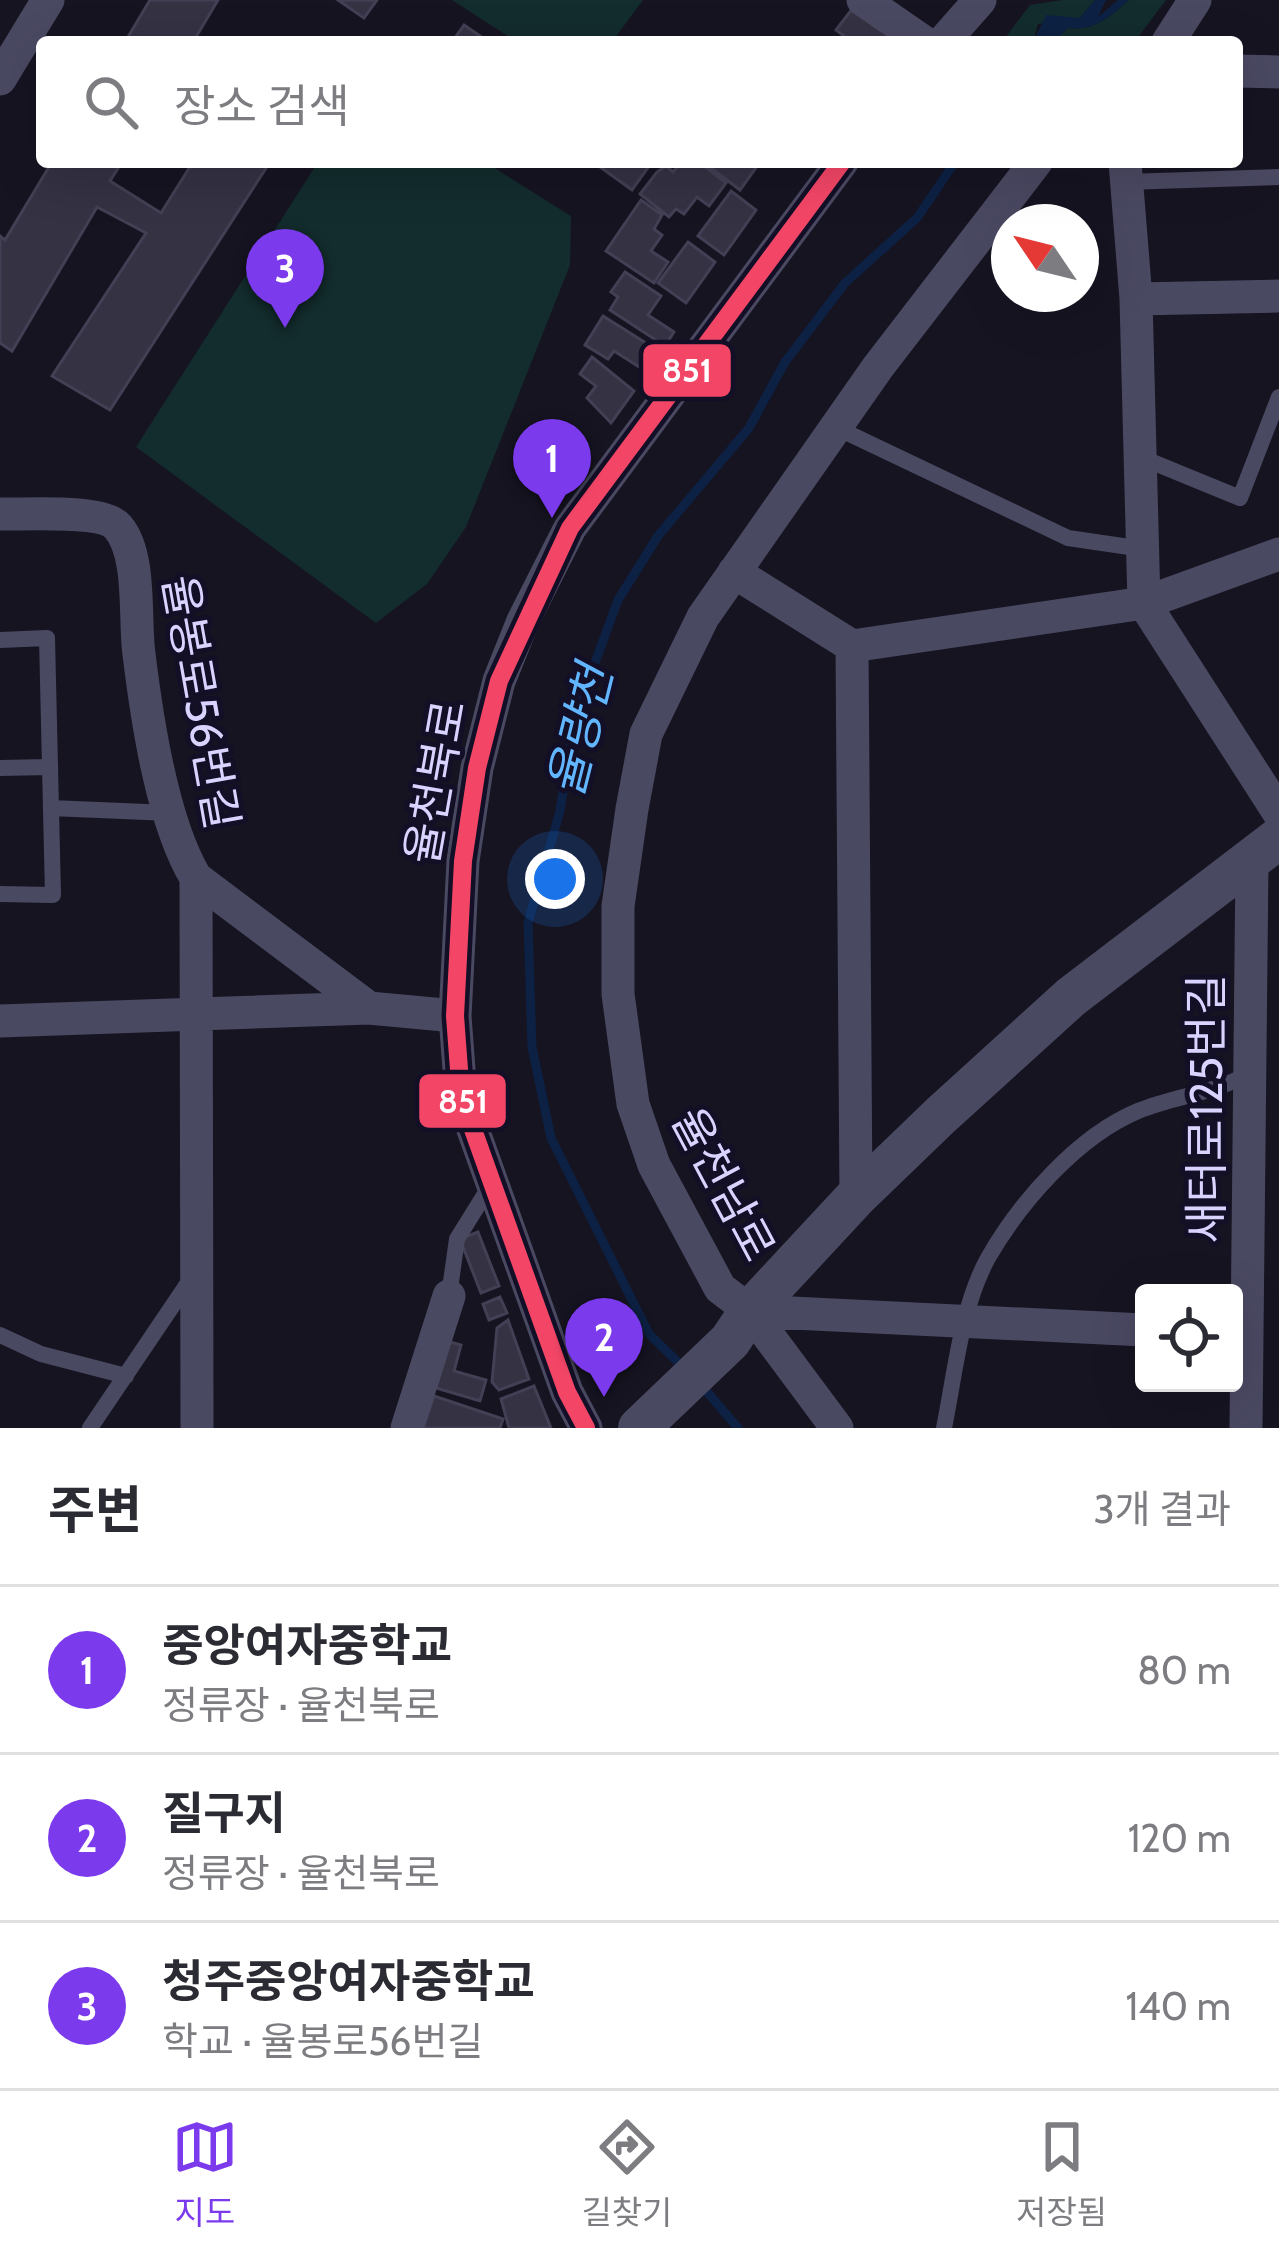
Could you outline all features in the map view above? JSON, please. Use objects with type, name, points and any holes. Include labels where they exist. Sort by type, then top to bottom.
[{"type":"street","points":[[0,79],[48,0]]},
{"type":"street","points":[[863,0],[915,36]]},
{"type":"street","points":[[948,36],[980,0]]},
{"type":"street","points":[[1172,36],[1195,0]]},
{"type":"street","points":[[1243,71],[1279,72]]},
{"type":"street","name":"율천북로","points":[[586,1428],[490,1186],[461,1096],[455,1016],[464,861],[477,768],[500,680],[544,573],[621,455],[837,168]]},
{"type":"street","name":"율천남로","points":[[837,1428],[740,1326],[654,1166],[633,1104],[618,994],[618,906],[646,734],[703,617],[834,427],[1031,168]]},
{"type":"street","points":[[1125,172],[1136,299],[1144,603],[1279,813]]},
{"type":"street","points":[[1136,299],[1279,296]]},
{"type":"street","name":"율봉로56번길","points":[[0,514],[102,517],[118,526],[129,553],[139,658],[177,848],[196,878],[196,1428]]},
{"type":"street","points":[[734,572],[852,646],[1144,603],[1279,554]]},
{"type":"street","points":[[852,646],[856,1197]]},
{"type":"street","points":[[641,1426],[740,1326],[856,1197],[1071,997],[1266,850]]},
{"type":"street","name":"새터로125번길","points":[[1246,1428],[1266,1071],[1266,850]]},
{"type":"street","points":[[196,878],[369,1008]]},
{"type":"street","points":[[0,1021],[369,1008],[455,1016]]},
{"type":"street","points":[[407,1428],[449,1296]]},
{"type":"street","points":[[740,1326],[966,1322],[1135,1330]]},
{"type":"lane","points":[[1125,172],[1279,177]]},
{"type":"lane","points":[[1140,457],[1240,498],[1279,397]]},
{"type":"lane","points":[[834,427],[1068,538],[1143,549]]},
{"type":"lane","points":[[0,640],[47,638],[53,895],[0,894]]},
{"type":"lane","points":[[0,768],[50,767]]},
{"type":"lane","points":[[51,808],[170,813]]},
{"type":"lane","points":[[944,1428],[966,1322],[988,1259],[1043,1186],[1090,1138],[1138,1111],[1225,1088],[1266,1071]]},
{"type":"lane","points":[[449,1296],[457,1240],[490,1186]]},
{"type":"lane","points":[[90,1428],[193,1276]]},
{"type":"lane","points":[[0,1335],[41,1354],[126,1376]]},
{"type":"green space","points":[[452,0],[643,0],[616,36],[508,36]]},
{"type":"green space","points":[[1095,0],[1080,18],[1038,24],[1035,36],[1007,36],[1030,5]]},
{"type":"green space","points":[[1129,0],[1166,0],[1139,36],[1059,36],[1068,28],[1101,22]]},
{"type":"green space","points":[[314,168],[495,168],[571,216],[570,265],[466,527],[427,584],[376,623],[136,447]]},
{"type":"water","points":[[1095,0],[1106,0],[1098,17],[1118,0],[1129,0],[1094,25],[1068,28],[1059,36],[1036,36],[1046,15],[1080,18]]},
{"type":"building","points":[[150,0],[218,0],[197,36],[129,36]]},
{"type":"building","points":[[338,0],[377,0],[364,18]]},
{"type":"building","points":[[856,4],[889,36],[844,36],[836,30]]},
{"type":"building","points":[[464,25],[480,36],[456,36]]},
{"type":"building","points":[[48,168],[118,168],[110,181],[161,213],[189,168],[266,168],[110,410],[52,376],[146,233],[97,207],[12,351],[0,343],[0,236],[5,240]]},
{"type":"building","points":[[601,168],[648,168],[632,190]]},
{"type":"building","points":[[663,168],[673,172],[707,168],[726,183],[709,206],[697,197],[684,214],[676,209],[669,217],[640,194]]},
{"type":"building","points":[[711,168],[756,168],[740,190]]},
{"type":"building","points":[[731,191],[756,210],[724,255],[698,236]]},
{"type":"building","points":[[641,200],[662,215],[654,229],[662,235],[651,251],[668,262],[654,283],[606,251]]},
{"type":"building","points":[[688,242],[715,262],[686,303],[658,283]]},
{"type":"building","points":[[625,272],[661,296],[648,315],[674,332],[665,346],[610,310],[618,297],[611,292]]},
{"type":"building","points":[[603,316],[657,350],[644,370],[614,351],[608,359],[585,345]]},
{"type":"building","points":[[592,357],[634,391],[611,423],[587,398],[596,386],[580,374]]},
{"type":"building","points":[[478,1232],[499,1286],[481,1293],[460,1239]]},
{"type":"building","points":[[500,1297],[507,1313],[489,1320],[483,1304]]},
{"type":"building","points":[[508,1320],[529,1379],[499,1390],[492,1382],[497,1328]]},
{"type":"building","points":[[450,1342],[461,1345],[454,1371],[486,1380],[480,1401],[436,1388]]},
{"type":"building","points":[[534,1386],[551,1428],[509,1428],[501,1399]]},
{"type":"building","points":[[434,1396],[503,1419],[500,1428],[423,1428]]},
{"type":"waterway","name":"율량천","points":[[686,1370],[649,1334],[551,1138],[532,1047],[528,923],[560,811],[575,717],[618,600],[658,536],[749,428],[785,362],[845,283],[917,218],[951,168]]},
{"type":"waterway","name":"율량천","points":[[702,1386],[738,1428]]},
{"type":"transit line","name":"851","points":[[586,1428],[567,1392],[461,1096],[455,1016],[463,861],[477,768],[499,681],[570,528],[838,168]]},
{"type":"place","name":"청주중앙여자중학교","points":[[285,328]]},
{"type":"place","name":"중앙여자중학교","points":[[552,518]]},
{"type":"place","name":"질구지","points":[[604,1397]]}]
